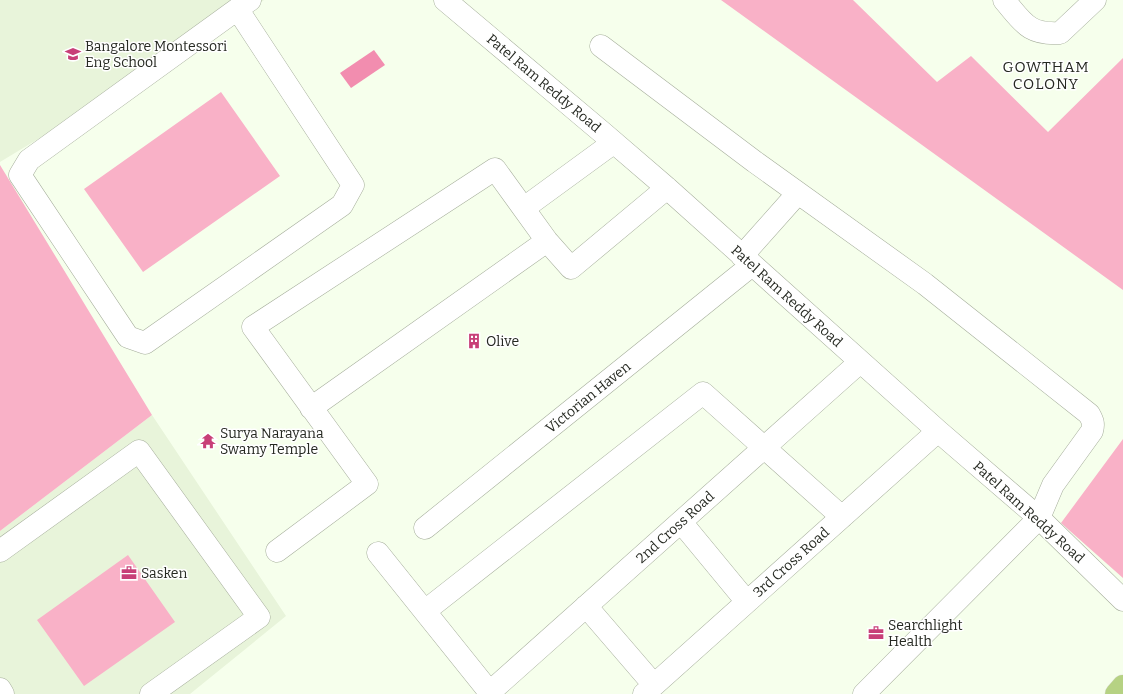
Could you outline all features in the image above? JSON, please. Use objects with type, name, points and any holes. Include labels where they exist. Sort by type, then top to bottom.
[{"type":"main road","points":[[1116,694],[1123,686]]},
{"type":"street","name":"Patel Ram Reddy Road","points":[[445,0],[667,188],[860,362],[1038,518],[1123,600]]},
{"type":"street","points":[[1004,0],[1029,29],[1046,34],[1060,33],[1095,0]]},
{"type":"street","points":[[244,5],[353,185],[342,205],[145,343],[128,337],[20,175],[29,160],[244,5]]},
{"type":"street","points":[[601,46],[798,193],[926,284],[1090,414],[1094,424],[1092,431],[1052,485],[1038,518],[864,694]]},
{"type":"street","points":[[524,208],[613,143]]},
{"type":"street","points":[[277,551],[367,484],[253,327],[495,169],[547,241],[571,268],[667,188]]},
{"type":"street","name":"Victorian Haven","points":[[425,528],[747,260],[798,193]]},
{"type":"street","points":[[311,408],[547,241]]},
{"type":"street","name":"2nd Cross Road","points":[[491,693],[586,606],[860,362]]},
{"type":"street","points":[[425,611],[703,393],[765,446],[842,517]]},
{"type":"street","name":"3rd Cross Road","points":[[649,689],[938,431]]},
{"type":"street","points":[[0,551],[139,451],[258,617],[151,694]]},
{"type":"street","points":[[681,522],[747,602]]},
{"type":"street","points":[[378,553],[491,693]]},
{"type":"street","points":[[586,606],[649,689]]},
{"type":"street","points":[[0,689],[3,694]]},
{"type":"shaded area","points":[[0,0],[264,0],[240,17],[0,162]]},
{"type":"shaded area","points":[[721,0],[853,0],[937,82],[971,56],[1048,132],[1123,58],[1123,290]]},
{"type":"shaded area","points":[[374,50],[385,65],[351,88],[340,73]]},
{"type":"shaded area","points":[[221,92],[280,176],[143,272],[84,189]]},
{"type":"shaded area","points":[[0,165],[152,415],[0,531]]},
{"type":"shaded area","name":"Sasken","points":[[152,415],[286,616],[190,694],[0,694],[0,531]]},
{"type":"shaded area","points":[[1123,439],[1123,578],[1061,523]]},
{"type":"shaded area","points":[[128,555],[175,622],[84,686],[37,620]]},
{"type":"place","name":"Bangalore Montessori Eng School","points":[[73,54]]},
{"type":"place","name":"Olive","points":[[474,341]]},
{"type":"place","name":"Surya Narayana Swamy Temple","points":[[208,441]]},
{"type":"place","name":"Sasken","points":[[129,573]]},
{"type":"place","name":"Searchlight Health","points":[[876,633]]},
{"type":"district","name":"GOWTHAM COLONY","points":[[1046,76]]}]
